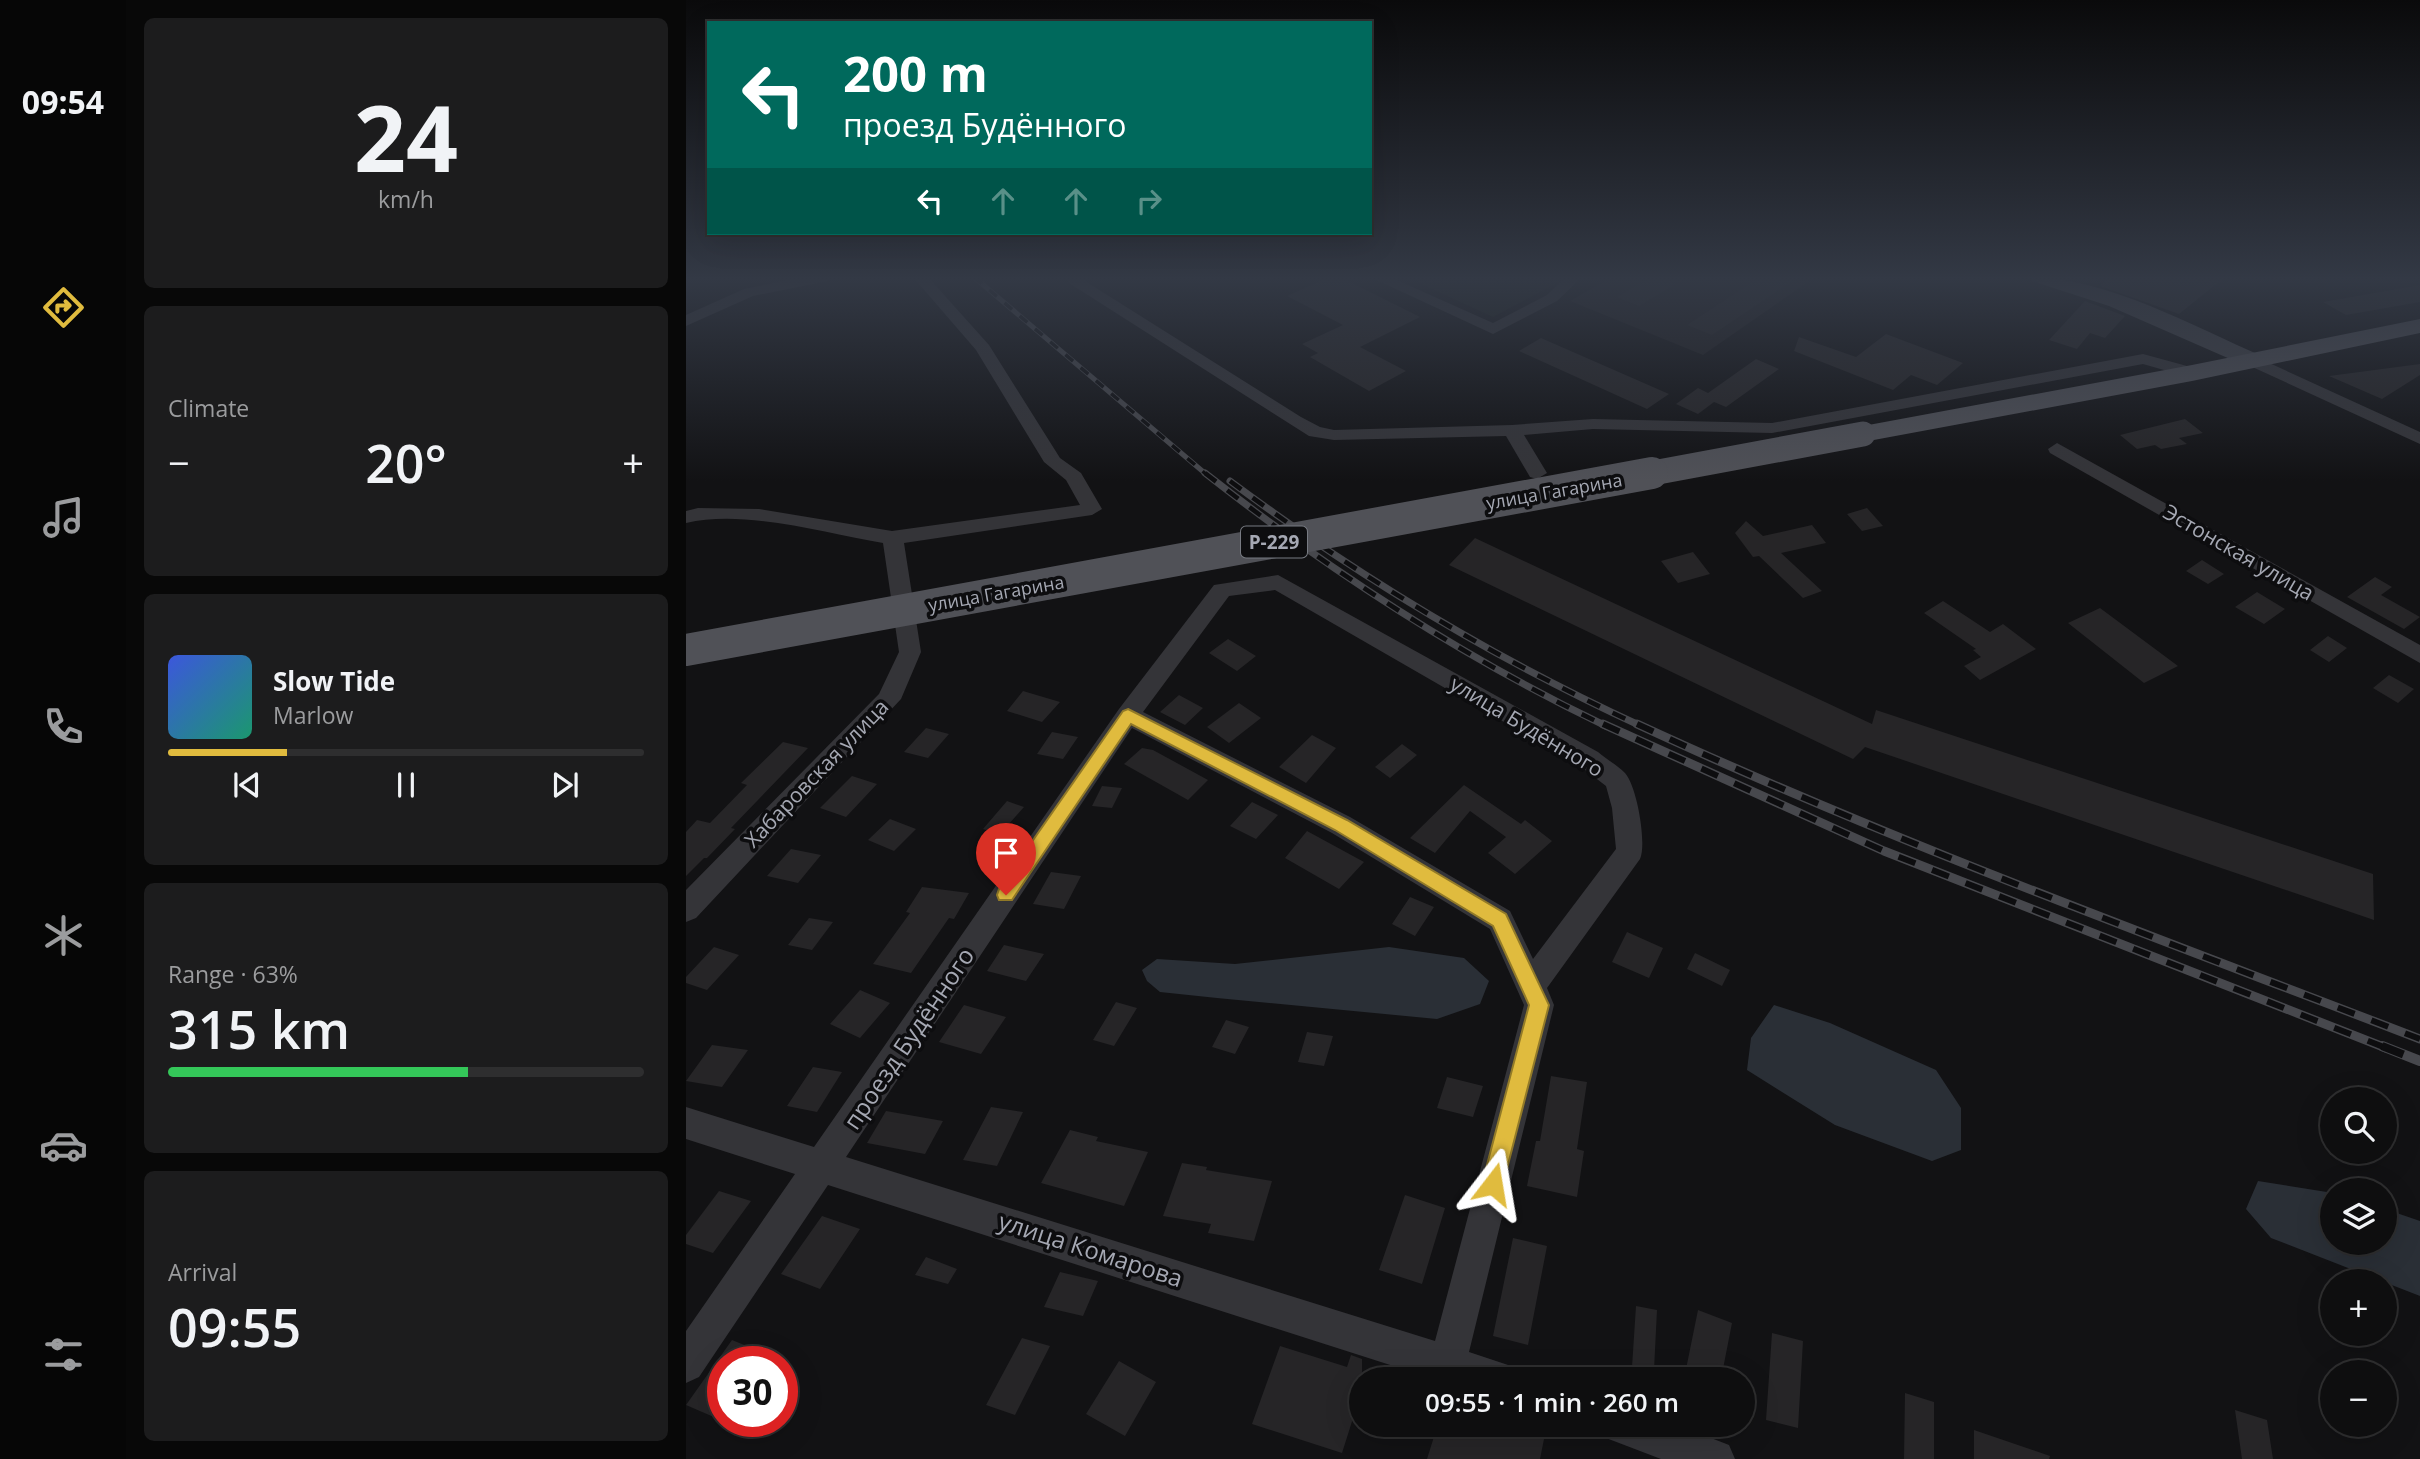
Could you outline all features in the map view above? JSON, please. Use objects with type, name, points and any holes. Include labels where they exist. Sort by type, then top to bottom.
[{"type":"main road","name":"улица Гагарина","points":[[686,650],[2192,373],[2329,345]]},
{"type":"street","points":[[686,517],[698,514],[759,515],[892,538],[1092,509],[1074,477],[1053,462],[980,345]]},
{"type":"street","points":[[1180,345],[1315,432],[1334,435],[1512,430],[1593,424],[1772,428],[2143,359],[2192,373]]},
{"type":"street","points":[[2217,345],[2420,439]]},
{"type":"street","points":[[1512,430],[1537,473]]},
{"type":"street","name":"Эстонская улица","points":[[2057,449],[2420,655]]},
{"type":"street","name":"Хабаровская улица","points":[[686,909],[888,699],[910,652],[898,557],[892,538]]},
{"type":"street","name":"улица Будённого","points":[[1222,590],[1278,582],[1589,759],[1617,781],[1625,808],[1630,851],[1530,987]]},
{"type":"street","name":"проезд Будённого","points":[[686,1364],[1128,715],[1222,590]]},
{"type":"street","points":[[1128,715],[1341,825],[1500,920],[1539,1005],[1448,1362]]},
{"type":"street","name":"улица Комарова","points":[[686,1123],[1462,1367]]},
{"type":"street","points":[[1655,1437],[1715,1459]]},
{"type":"shaded area","points":[[1679,345],[1717,345],[1703,355]]},
{"type":"shaded area","points":[[1389,947],[1464,958],[1489,981],[1480,1004],[1437,1019],[1217,998],[1160,992],[1147,981],[1142,970],[1157,959],[1235,964]]},
{"type":"shaded area","points":[[1774,1005],[1830,1023],[1936,1070],[1961,1108],[1961,1150],[1932,1161],[1835,1125],[1747,1070],[1751,1038]]},
{"type":"shaded area","points":[[2258,1181],[2320,1191],[2320,1255],[2397,1255],[2397,1213],[2420,1221],[2420,1296],[2397,1287],[2397,1269],[2351,1269],[2271,1238],[2246,1209]]},
{"type":"building","points":[[1304,345],[1364,345],[1360,347],[1406,371],[1369,391],[1310,357],[1318,353]]},
{"type":"building","points":[[1529,345],[1557,345],[1669,394],[1647,409],[1519,351]]},
{"type":"building","points":[[1796,345],[1822,345],[1856,357],[1872,345],[1915,345],[1963,363],[1937,385],[1911,375],[1893,390],[1794,351]]},
{"type":"building","points":[[1756,359],[1779,369],[1726,407],[1714,402],[1698,414],[1676,404],[1698,388],[1708,393]]},
{"type":"building","points":[[2420,364],[2420,375],[2382,399],[2329,376]]},
{"type":"building","points":[[2185,419],[2203,433],[2179,438],[2187,444],[2161,449],[2155,445],[2137,449],[2120,435]]},
{"type":"building","points":[[1867,508],[1883,526],[1862,531],[1847,514]]},
{"type":"building","points":[[1746,521],[1763,536],[1812,525],[1826,543],[1781,553],[1822,591],[1803,598],[1759,556],[1753,557],[1735,533]]},
{"type":"building","points":[[1475,538],[1872,724],[1876,710],[2373,874],[2374,920],[1865,747],[1853,759],[1449,565]]},
{"type":"building","points":[[1693,552],[1710,574],[1678,583],[1661,561]]},
{"type":"building","points":[[2202,560],[2224,574],[2208,584],[2186,571]]},
{"type":"building","points":[[2375,577],[2392,587],[2381,595],[2420,617],[2404,629],[2347,597]]},
{"type":"building","points":[[2257,592],[2285,609],[2264,624],[2235,607]]},
{"type":"building","points":[[1943,601],[1990,632],[2003,624],[2036,649],[1980,680],[1964,666],[1981,657],[1973,650],[1976,649],[1924,613]]},
{"type":"building","points":[[2100,608],[2178,666],[2144,683],[2068,623]]},
{"type":"building","points":[[2328,636],[2347,648],[2329,662],[2310,650]]},
{"type":"building","points":[[1228,639],[1256,656],[1237,671],[1209,653]]},
{"type":"building","points":[[2389,675],[2414,689],[2398,703],[2373,688]]},
{"type":"building","points":[[1023,691],[1060,702],[1042,722],[1007,711]]},
{"type":"building","points":[[1179,695],[1203,708],[1185,725],[1160,712]]},
{"type":"building","points":[[1239,703],[1261,718],[1229,743],[1207,727]]},
{"type":"building","points":[[926,728],[949,734],[928,758],[904,752]]},
{"type":"building","points":[[1052,732],[1078,737],[1063,759],[1037,754]]},
{"type":"building","points":[[1312,735],[1336,748],[1306,783],[1279,767]]},
{"type":"building","points":[[783,742],[808,748],[731,828],[735,829],[686,876],[686,832],[697,820],[710,823],[747,785],[741,783]]},
{"type":"building","points":[[1402,744],[1417,755],[1390,778],[1375,767]]},
{"type":"building","points":[[1142,748],[1153,750],[1208,780],[1188,800],[1124,764]]},
{"type":"building","points":[[852,776],[877,784],[846,817],[820,808]]},
{"type":"building","points":[[1464,785],[1521,824],[1525,820],[1552,841],[1515,874],[1488,853],[1506,837],[1470,811],[1435,853],[1410,838]]},
{"type":"building","points":[[1102,786],[1122,788],[1112,808],[1092,806]]},
{"type":"building","points":[[1007,801],[1024,807],[999,835],[983,829]]},
{"type":"building","points":[[1252,802],[1278,815],[1256,839],[1230,826]]},
{"type":"building","points":[[890,819],[916,829],[894,851],[868,840]]},
{"type":"building","points":[[1307,831],[1364,862],[1339,889],[1285,858]]},
{"type":"building","points":[[791,849],[821,855],[798,883],[767,876]]},
{"type":"building","points":[[1051,872],[1081,876],[1064,909],[1033,904]]},
{"type":"building","points":[[922,887],[969,893],[954,919],[949,918],[911,973],[873,964],[910,913],[906,912]]},
{"type":"building","points":[[1410,897],[1434,907],[1415,936],[1392,924]]},
{"type":"building","points":[[809,918],[833,922],[812,950],[788,945]]},
{"type":"building","points":[[1627,932],[1663,948],[1649,978],[1612,962]]},
{"type":"building","points":[[1004,945],[1044,954],[1026,981],[987,971]]},
{"type":"building","points":[[714,947],[739,955],[707,990],[686,983],[686,977]]},
{"type":"building","points":[[1695,953],[1730,970],[1722,986],[1687,969]]},
{"type":"building","points":[[860,990],[890,1003],[860,1038],[830,1024]]},
{"type":"building","points":[[1116,1002],[1137,1008],[1114,1046],[1093,1040]]},
{"type":"building","points":[[964,1005],[1006,1017],[981,1054],[939,1042]]},
{"type":"building","points":[[1226,1020],[1249,1027],[1235,1054],[1212,1047]]},
{"type":"building","points":[[1307,1032],[1333,1036],[1324,1066],[1298,1062]]},
{"type":"building","points":[[712,1045],[748,1050],[722,1087],[686,1081]]},
{"type":"building","points":[[813,1067],[842,1072],[817,1112],[787,1106]]},
{"type":"building","points":[[1551,1076],[1587,1082],[1577,1149],[1584,1151],[1577,1197],[1527,1186],[1536,1141],[1540,1141]]},
{"type":"building","points":[[1447,1077],[1483,1086],[1473,1117],[1437,1108]]},
{"type":"building","points":[[991,1107],[1023,1112],[997,1166],[963,1160]]},
{"type":"building","points":[[886,1111],[943,1121],[925,1154],[867,1143]]},
{"type":"building","points":[[1070,1130],[1098,1137],[1096,1141],[1148,1152],[1124,1206],[1041,1183]]},
{"type":"building","points":[[1182,1163],[1207,1167],[1206,1170],[1272,1181],[1254,1241],[1208,1233],[1211,1224],[1163,1216]]},
{"type":"building","points":[[719,1191],[751,1201],[713,1253],[686,1244],[686,1235]]},
{"type":"building","points":[[1405,1195],[1445,1208],[1422,1284],[1379,1270]]},
{"type":"building","points":[[822,1216],[860,1229],[820,1289],[781,1274]]},
{"type":"building","points":[[1513,1238],[1547,1246],[1528,1345],[1493,1336]]},
{"type":"building","points":[[926,1257],[957,1269],[948,1284],[915,1275]]},
{"type":"building","points":[[1060,1272],[1098,1281],[1083,1316],[1044,1307]]},
{"type":"building","points":[[1636,1306],[1657,1310],[1654,1367],[1632,1367]]},
{"type":"building","points":[[1698,1310],[1732,1323],[1723,1367],[1686,1367]]},
{"type":"building","points":[[1772,1333],[1803,1341],[1798,1428],[1766,1420]]},
{"type":"building","points":[[1022,1338],[1050,1346],[1015,1415],[986,1405]]},
{"type":"building","points":[[732,1340],[747,1346],[728,1346]]},
{"type":"building","points":[[1280,1346],[1347,1367],[1351,1355],[1362,1359],[1362,1367],[1349,1367],[1349,1431],[1342,1453],[1252,1424]]},
{"type":"building","points":[[1119,1361],[1156,1382],[1125,1436],[1086,1414]]},
{"type":"building","points":[[707,1375],[707,1414],[686,1405]]},
{"type":"building","points":[[1905,1393],[1934,1402],[1934,1459],[1904,1459]]},
{"type":"building","points":[[2235,1410],[2267,1420],[2273,1459],[2242,1459]]},
{"type":"building","points":[[1974,1430],[2050,1456],[2049,1459],[1974,1459]]},
{"type":"building","points":[[1434,1437],[1544,1437],[1540,1459],[1427,1459]]},
{"type":"railway","points":[[1054,345],[1207,475]]},
{"type":"railway","points":[[1205,473],[1300,544],[1398,610],[1500,671],[1606,726]]},
{"type":"railway","points":[[1230,481],[1328,550],[1429,614],[1533,673],[1641,726]]},
{"type":"railway","points":[[1603,724],[1884,851],[2386,1048]]},
{"type":"railway","points":[[1637,724],[1928,849],[2420,1039]]},
{"type":"railway","points":[[2382,1046],[2420,1061]]},
{"type":"route","points":[[1006,895],[1128,715],[1341,825],[1500,920],[1539,1005],[1493,1184]]}]
